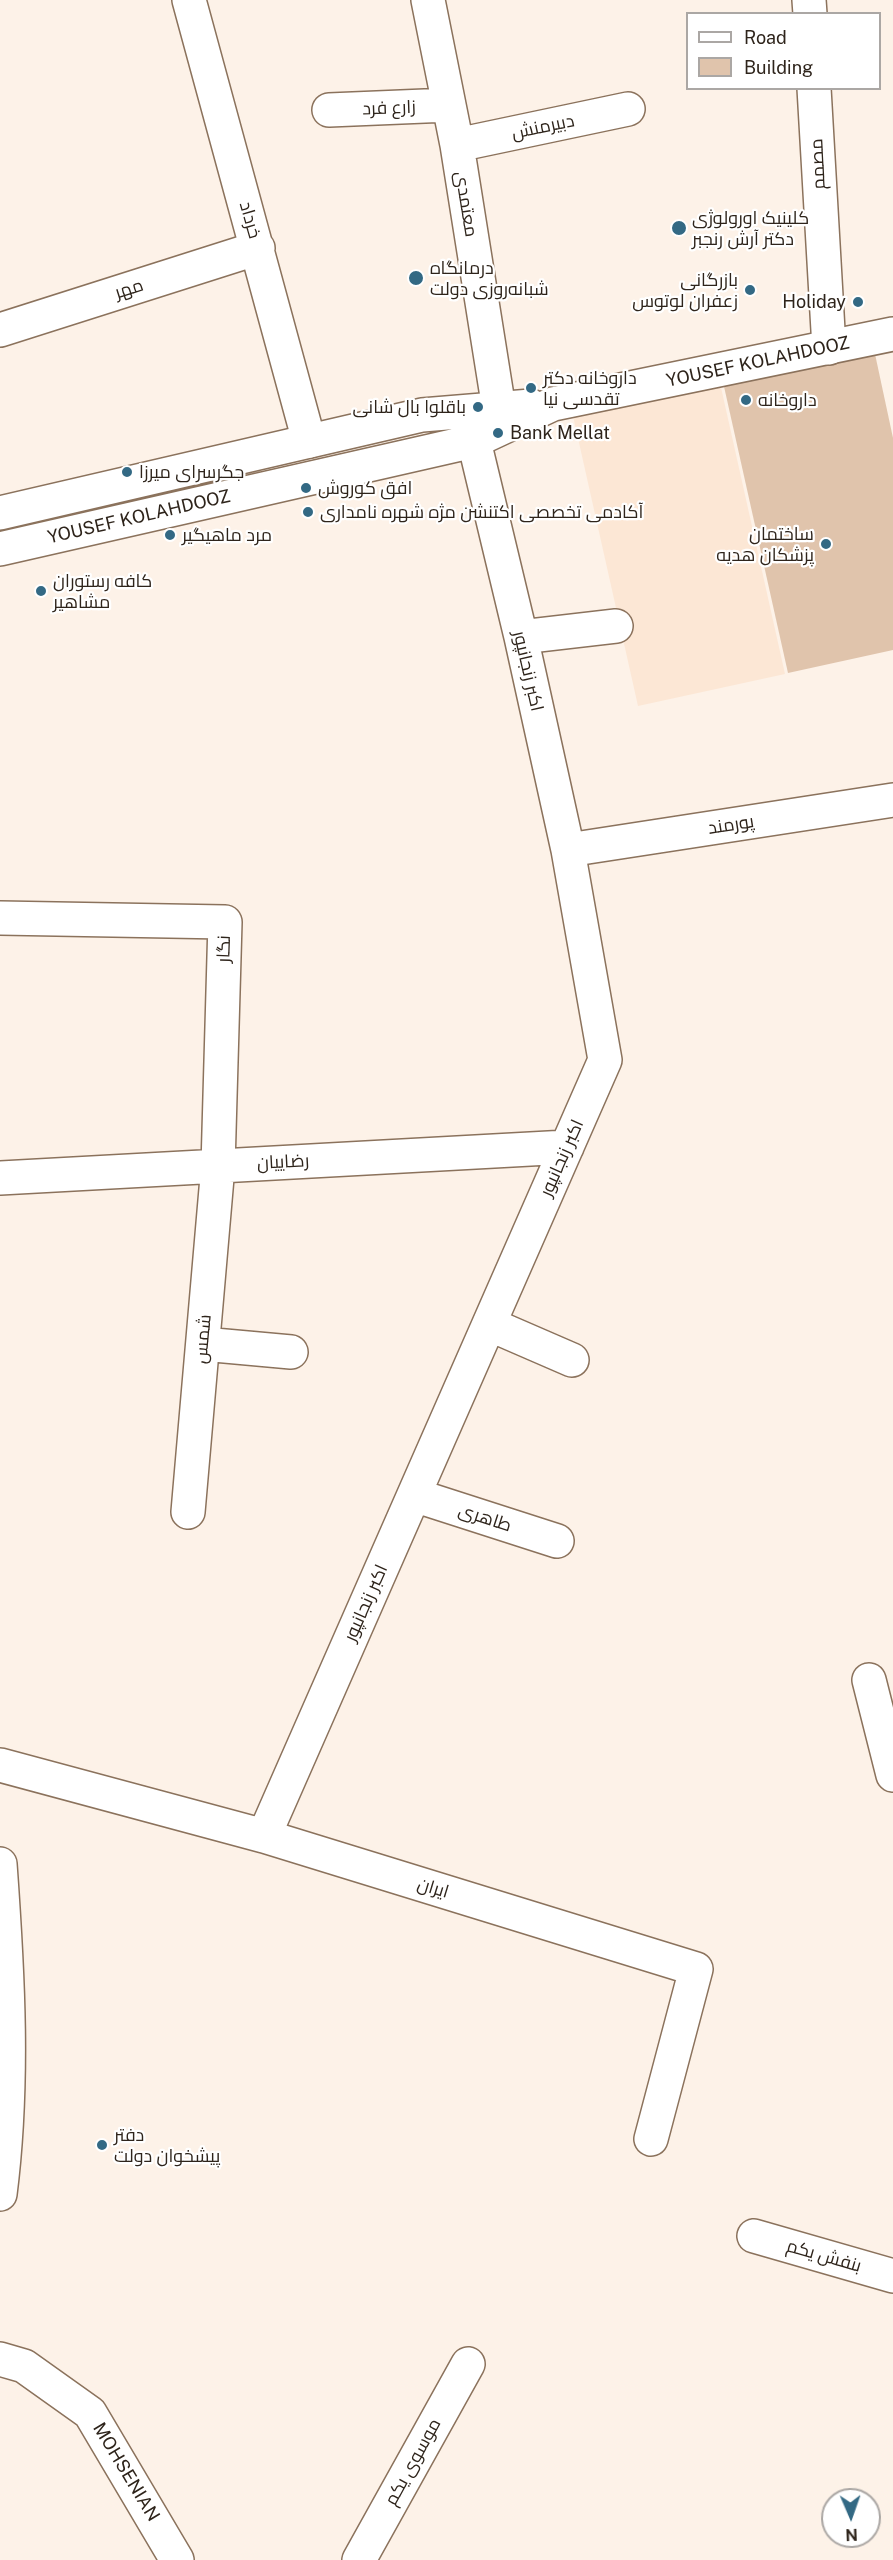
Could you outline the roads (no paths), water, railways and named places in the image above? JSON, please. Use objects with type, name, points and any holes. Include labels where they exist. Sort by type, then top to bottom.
[{"type":"street","name":"خرداد","points":[[189,0],[309,441]]},
{"type":"street","name":"معتمدی","points":[[428,0],[457,145],[499,409]]},
{"type":"street","name":"مصمم","points":[[814,90],[828,348]]},
{"type":"street","name":"زارع فرد","points":[[329,110],[449,105]]},
{"type":"street","name":"دبیرمنش","points":[[457,145],[628,109]]},
{"type":"street","name":"مهر","points":[[0,330],[258,248]]},
{"type":"street","name":"YOUSEF KOLAHDOOZ","points":[[0,513],[422,415],[553,404],[893,334]]},
{"type":"street","name":"YOUSEF KOLAHDOOZ","points":[[0,549],[474,441],[553,404]]},
{"type":"street","name":"اکبر زنجانپور","points":[[264,1836],[605,1059],[568,850],[521,637],[474,441]]},
{"type":"street","points":[[521,637],[616,626]]},
{"type":"street","name":"پورمند","points":[[568,850],[893,800]]},
{"type":"street","name":"نگار","points":[[0,918],[225,922],[218,1166]]},
{"type":"street","name":"رضاییان","points":[[0,1178],[567,1147]]},
{"type":"street","name":"شمس","points":[[188,1512],[218,1166]]},
{"type":"street","points":[[489,1324],[572,1360]]},
{"type":"street","points":[[203,1344],[291,1352]]},
{"type":"street","name":"طاهری","points":[[414,1495],[557,1541]]},
{"type":"street","points":[[869,1680],[893,1774]]},
{"type":"street","name":"ایران","points":[[0,1765],[264,1836],[696,1969],[651,2139]]},
{"type":"street","points":[[0,1864],[8,2133],[0,2194]]},
{"type":"street","name":"بنفش یکم","points":[[754,2236],[893,2276]]},
{"type":"street","name":"MOHSENIAN","points":[[0,2359],[24,2366],[90,2414],[177,2560]]},
{"type":"street","name":"موسوی یکم","points":[[359,2560],[468,2364]]},
{"type":"place","name":"کلینیک اورولوژی دکتر آرش رنجبر","points":[[679,228]]},
{"type":"place","name":"درمانگاه شبانه‌روزی دولت","points":[[416,278]]},
{"type":"place","name":"بازرگانی زعفران لوتوس","points":[[750,290]]},
{"type":"place","name":"Holiday","points":[[858,302]]},
{"type":"place","name":"داروخانه دکتر تقدسی نیا","points":[[531,388]]},
{"type":"place","name":"داروخانه","points":[[746,400]]},
{"type":"place","name":"باقلوا بال شانی","points":[[478,407]]},
{"type":"place","name":"Bank Mellat","points":[[498,433]]},
{"type":"place","name":"جگرسرای میرزا","points":[[127,472]]},
{"type":"place","name":"افق کوروش","points":[[306,488]]},
{"type":"place","name":"آکادمی تخصصی اکتنشن مژه شهره نامداری","points":[[308,512]]},
{"type":"place","name":"مرد ماهیگیر","points":[[170,535]]},
{"type":"place","name":"ساختمان پزشکان هدیه","points":[[826,544]]},
{"type":"place","name":"کافه رستوران مشاهیر","points":[[41,591]]},
{"type":"place","name":"دفتر پیشخوان دولت","points":[[102,2145]]}]
